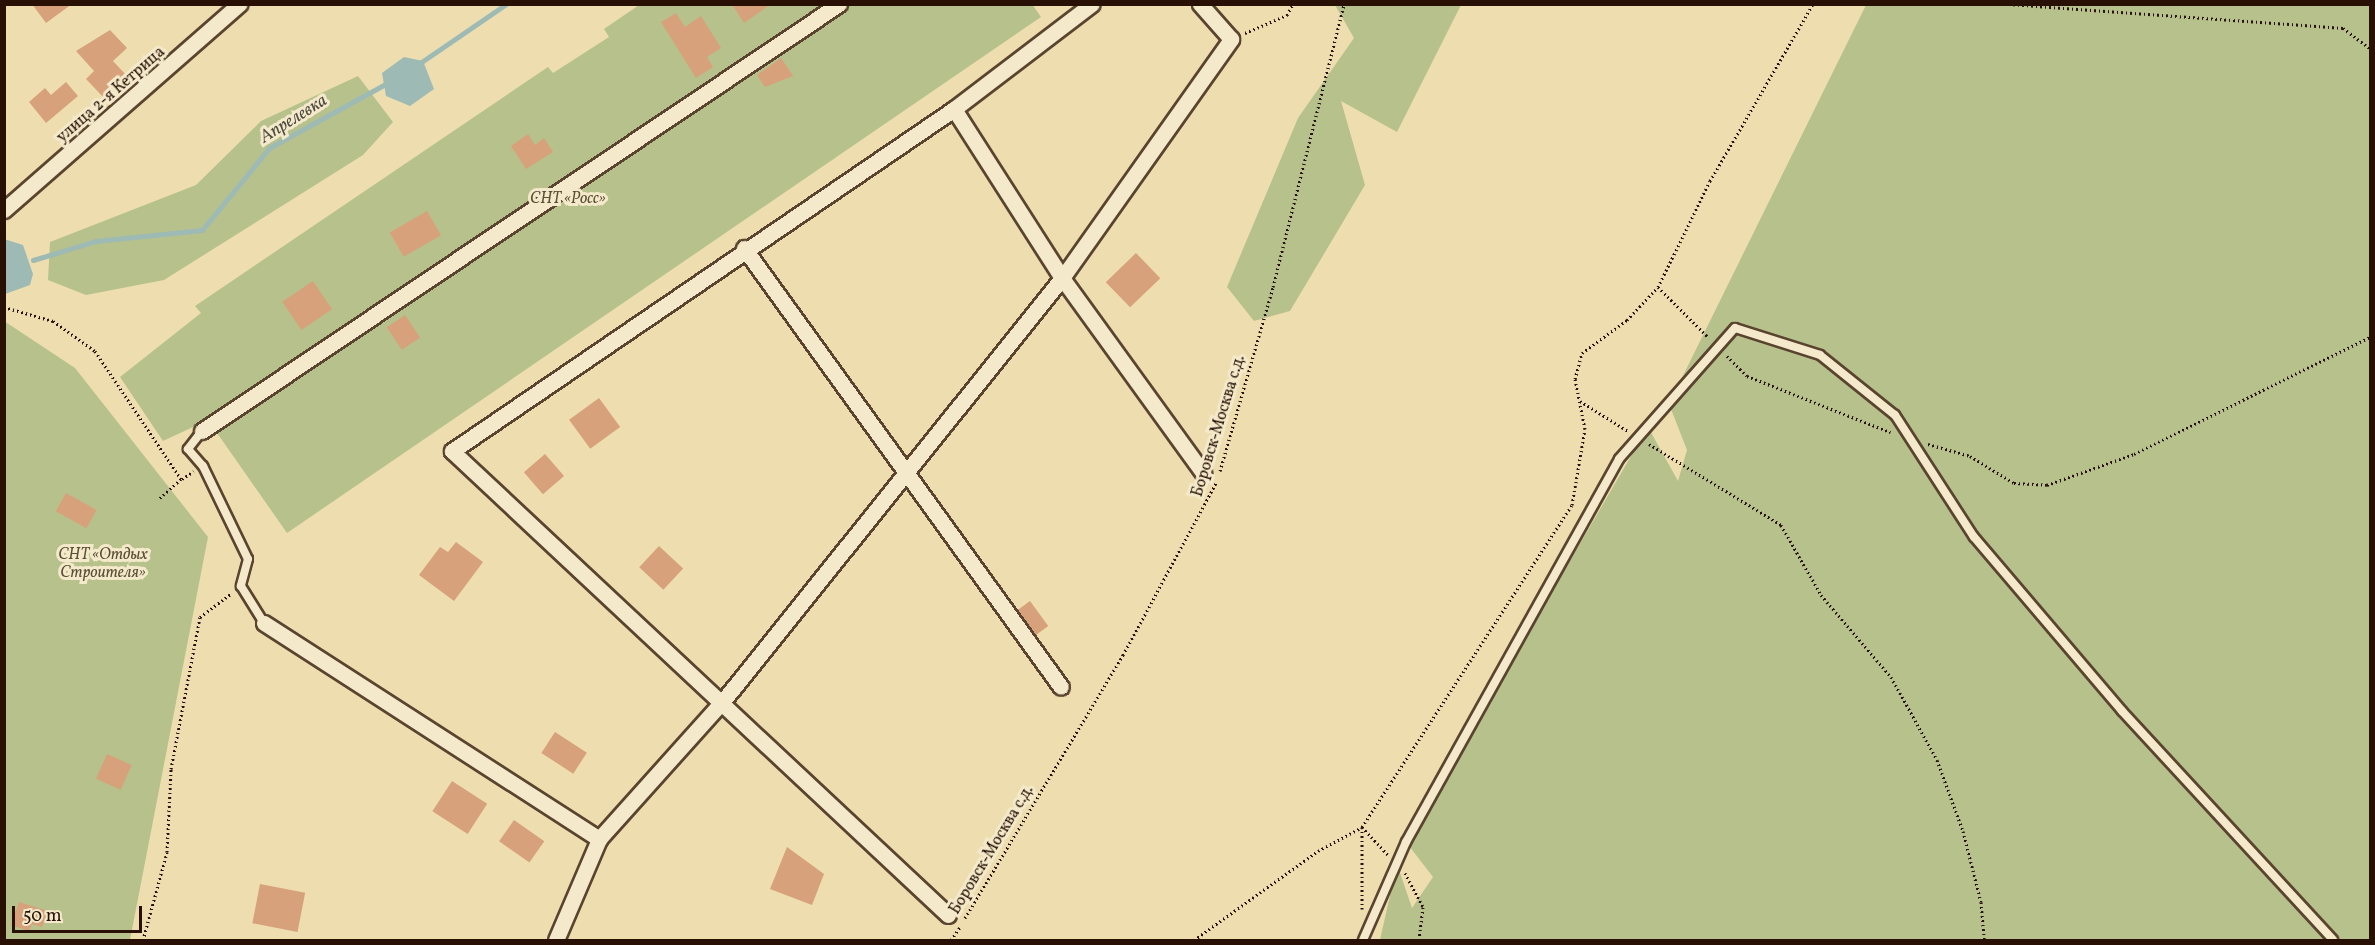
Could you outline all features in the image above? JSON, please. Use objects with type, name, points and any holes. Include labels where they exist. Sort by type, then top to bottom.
[{"type":"street","name":"улица 2-я Кетрица","points":[[4,210],[239,4]]},
{"type":"street","points":[[202,431],[839,4]]},
{"type":"street","points":[[948,915],[723,701],[452,451],[744,249],[954,109],[1092,4]]},
{"type":"street","points":[[556,940],[599,839],[723,701],[903,471],[1062,278],[1232,39],[1200,4]]},
{"type":"street","points":[[954,109],[1062,278],[1203,473]]},
{"type":"street","points":[[744,249],[1061,687]]},
{"type":"street","points":[[264,623],[599,839]]},
{"type":"lane","points":[[1363,940],[1406,842],[1619,459],[1735,328],[1820,355],[1895,415],[1974,537],[2122,711],[2333,940]]},
{"type":"lane","points":[[202,431],[188,449],[203,466],[248,559],[241,586],[264,623]]},
{"type":"path","points":[[1232,39],[1287,15],[1293,4]]},
{"type":"path","name":"Боровск-Москва с.д.","points":[[951,940],[1212,499],[1273,287],[1344,4]]},
{"type":"path","points":[[1194,940],[1318,851],[1362,827],[1572,506],[1585,429],[1575,379],[1582,353],[1627,320],[1658,287],[1710,181],[1813,4]]},
{"type":"path","points":[[2009,4],[2343,28],[2370,48]]},
{"type":"path","points":[[1658,287],[1747,375],[1911,440],[1970,456],[2014,483],[2047,485],[2134,454],[2370,337]]},
{"type":"path","points":[[4,307],[52,321],[95,351],[181,479],[158,500]]},
{"type":"path","points":[[1579,400],[1780,525],[1821,595],[1891,676],[1937,760],[1963,831],[1981,902],[1984,940]]},
{"type":"path","points":[[143,940],[167,852],[171,769],[200,617],[241,586]]},
{"type":"path","points":[[1361,919],[1362,827]]},
{"type":"green space","name":"СНТ «Росс»","points":[[1032,4],[1041,17],[287,533],[208,420],[163,441],[120,377],[201,313],[195,306],[548,67],[553,73],[609,37],[604,29],[639,5]]},
{"type":"green space","points":[[1335,5],[1461,5],[1397,132],[1341,101],[1365,185],[1290,311],[1254,321],[1227,287],[1298,118],[1354,38]]},
{"type":"green space","points":[[1866,5],[2370,5],[2370,940],[1380,940],[1397,864],[1412,908],[1433,877],[1406,842],[1648,427],[1678,481],[1687,450],[1669,404]]},
{"type":"green space","points":[[358,76],[393,122],[363,155],[164,280],[86,295],[48,280],[50,242],[196,185],[261,121]]},
{"type":"green space","name":"СНТ «Отдых Строителя»","points":[[4,321],[75,368],[208,537],[130,940],[5,940]]},
{"type":"water","points":[[404,57],[423,61],[434,89],[410,106],[386,96],[382,73]]},
{"type":"water","points":[[4,239],[23,245],[33,274],[30,285],[5,294]]},
{"type":"building","points":[[32,4],[72,4],[46,23]]},
{"type":"building","points":[[732,4],[771,4],[744,23]]},
{"type":"building","points":[[676,13],[685,27],[701,16],[721,48],[707,57],[713,67],[696,78],[661,22]]},
{"type":"building","points":[[110,30],[127,48],[113,61],[128,77],[104,98],[86,79],[94,71],[76,51]]},
{"type":"building","points":[[781,58],[793,76],[765,87],[757,75]]},
{"type":"building","points":[[66,82],[78,96],[46,123],[29,102],[45,88],[51,95]]},
{"type":"building","points":[[528,134],[535,145],[544,138],[553,152],[526,169],[511,146]]},
{"type":"building","points":[[427,211],[441,235],[404,257],[390,232]]},
{"type":"building","points":[[1136,253],[1160,278],[1130,307],[1106,282]]},
{"type":"building","points":[[313,281],[332,309],[301,330],[282,302]]},
{"type":"building","points":[[405,315],[420,337],[402,350],[387,327]]},
{"type":"building","points":[[599,398],[620,427],[590,449],[569,420]]},
{"type":"building","points":[[545,454],[564,476],[543,494],[524,472]]},
{"type":"building","points":[[66,493],[97,510],[86,528],[56,511]]},
{"type":"building","points":[[456,542],[483,562],[454,601],[419,575],[440,547],[448,552]]},
{"type":"building","points":[[659,546],[683,569],[663,590],[639,567]]},
{"type":"building","points":[[1030,601],[1048,626],[1035,635],[1017,610]]},
{"type":"building","points":[[555,732],[587,753],[573,774],[541,753]]},
{"type":"building","points":[[107,754],[132,765],[121,790],[96,779]]},
{"type":"building","points":[[452,781],[487,804],[468,834],[432,811]]},
{"type":"building","points":[[514,820],[544,841],[529,863],[499,841]]},
{"type":"building","points":[[787,847],[824,874],[812,905],[770,889]]},
{"type":"building","points":[[260,884],[305,893],[298,932],[252,923]]},
{"type":"building","points":[[19,902],[48,911],[42,927],[32,924],[29,931],[11,925]]},
{"type":"waterway","name":"Апрелевка","points":[[417,65],[506,4]]},
{"type":"waterway","name":"Апрелевка","points":[[33,260],[96,241],[202,230],[269,148],[389,82]]}]
